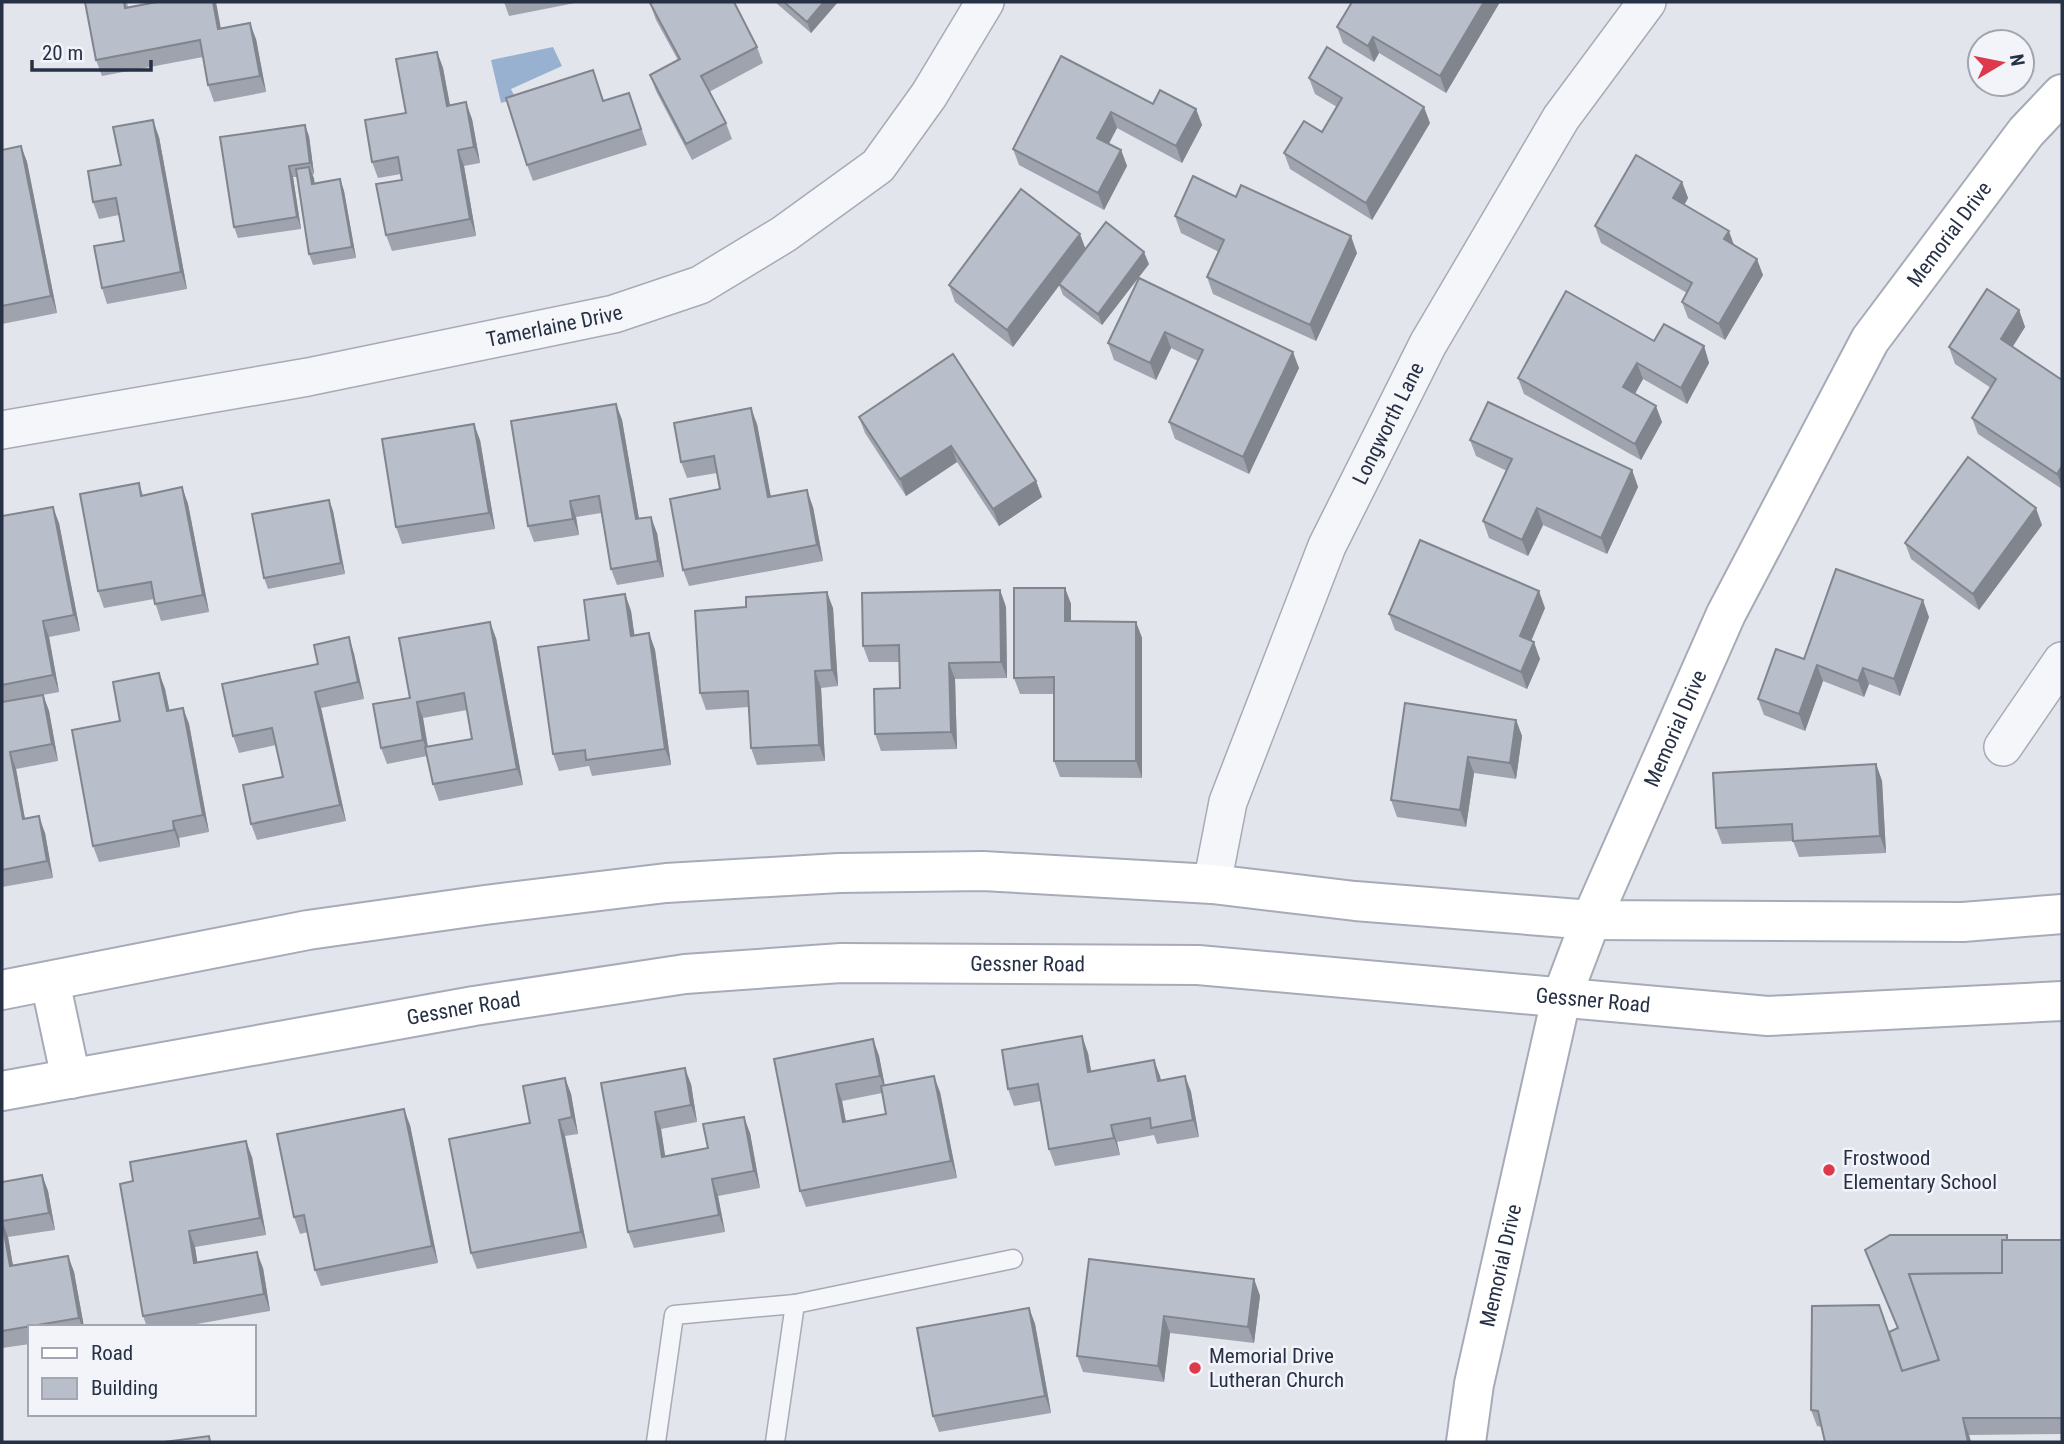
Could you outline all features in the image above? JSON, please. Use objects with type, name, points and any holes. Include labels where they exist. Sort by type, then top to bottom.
[{"type":"main road","name":"Memorial Drive","points":[[1466,1442],[1477,1371],[1561,999],[1591,920],[1726,614],[1870,340],[2026,132],[2062,93]]},
{"type":"main road","points":[[2,990],[308,930],[666,883],[839,873],[983,871],[1212,884],[1354,901],[1591,920],[1963,922],[2062,914]]},
{"type":"main road","name":"Gessner Road","points":[[2,1091],[474,1006],[685,974],[841,963],[1198,965],[1768,1016],[2062,1001]]},
{"type":"main road","points":[[50,981],[71,1079]]},
{"type":"street","name":"Tamerlaine Drive","points":[[2,430],[308,377],[601,317],[701,285],[785,234],[878,166],[929,95],[985,2]]},
{"type":"street","name":"Longworth Lane","points":[[1212,884],[1228,802],[1327,546],[1428,344],[1561,118],[1647,2]]},
{"type":"street","points":[[2003,747],[2062,661]]},
{"type":"lane","points":[[656,1442],[674,1315],[794,1304],[1013,1259]]},
{"type":"lane","points":[[775,1442],[794,1304]]},
{"type":"water","points":[[553,47],[562,66],[511,89],[516,99],[501,103],[491,60]]},
{"type":"building","points":[[85,2],[124,2],[125,8],[157,2],[213,2],[218,29],[250,23],[260,76],[208,85],[200,40],[96,60]]},
{"type":"building","points":[[734,2],[757,47],[701,76],[726,123],[686,144],[650,75],[680,59],[650,3]]},
{"type":"building","points":[[784,2],[824,2],[807,22]]},
{"type":"building","points":[[1352,2],[1484,2],[1440,76],[1373,37],[1368,46],[1337,27]]},
{"type":"building","points":[[1327,47],[1424,107],[1366,203],[1284,153],[1304,121],[1322,132],[1342,98],[1309,78]]},
{"type":"building","points":[[437,52],[447,106],[466,102],[474,147],[458,150],[470,219],[386,235],[376,184],[402,180],[398,157],[372,162],[365,120],[406,113],[396,59]]},
{"type":"building","points":[[1061,56],[1153,104],[1160,90],[1196,109],[1176,146],[1111,112],[1097,138],[1121,150],[1098,193],[1013,149]]},
{"type":"building","points":[[593,70],[603,101],[629,93],[641,129],[527,165],[506,98]]},
{"type":"building","points":[[153,120],[181,272],[102,288],[94,246],[124,241],[116,198],[93,202],[88,171],[121,165],[113,127]]},
{"type":"building","points":[[305,125],[310,163],[289,166],[297,217],[234,227],[220,137]]},
{"type":"building","points":[[21,146],[51,296],[2,306],[2,150]]},
{"type":"building","points":[[1636,155],[1682,182],[1673,198],[1729,231],[1724,239],[1757,259],[1719,324],[1682,302],[1692,283],[1595,226]]},
{"type":"building","points":[[309,167],[312,184],[340,179],[352,247],[309,254],[296,169]]},
{"type":"building","points":[[1193,176],[1236,197],[1241,185],[1351,236],[1310,325],[1207,277],[1224,240],[1175,216]]},
{"type":"building","points":[[1021,189],[1080,234],[1007,330],[949,285]]},
{"type":"building","points":[[1106,222],[1144,252],[1098,314],[1059,284]]},
{"type":"building","points":[[1139,278],[1293,352],[1243,457],[1169,422],[1203,350],[1165,332],[1150,363],[1108,343]]},
{"type":"building","points":[[1987,289],[2019,310],[2001,339],[2062,380],[2062,466],[2057,474],[1972,418],[1996,379],[1949,347]]},
{"type":"building","points":[[1566,291],[1654,341],[1664,324],[1704,346],[1681,388],[1637,363],[1623,387],[1656,406],[1635,444],[1518,378]]},
{"type":"building","points":[[953,354],[1036,481],[993,509],[951,446],[900,479],[859,417]]},
{"type":"building","points":[[1488,402],[1632,470],[1601,538],[1537,508],[1522,540],[1483,521],[1512,459],[1470,440]]},
{"type":"building","points":[[616,404],[636,519],[651,517],[658,561],[611,569],[599,496],[570,501],[573,519],[528,526],[511,421]]},
{"type":"building","points":[[751,408],[768,497],[807,490],[817,545],[683,570],[670,499],[720,489],[714,456],[681,462],[674,423]]},
{"type":"building","points":[[474,424],[489,513],[396,527],[382,439]]},
{"type":"building","points":[[1968,457],[2036,508],[1973,594],[1905,543]]},
{"type":"building","points":[[139,483],[141,496],[182,487],[203,595],[155,604],[151,582],[98,591],[80,494]]},
{"type":"building","points":[[329,500],[341,563],[264,578],[252,514]]},
{"type":"building","points":[[53,507],[74,615],[43,621],[53,675],[2,685],[2,516]]},
{"type":"building","points":[[1420,540],[1539,591],[1520,636],[1534,642],[1521,672],[1389,614]]},
{"type":"building","points":[[1836,569],[1923,600],[1894,679],[1863,668],[1858,681],[1817,665],[1799,714],[1758,699],[1776,649],[1804,659]]},
{"type":"building","points":[[1014,588],[1065,588],[1065,621],[1136,622],[1136,761],[1054,761],[1054,677],[1014,678]]},
{"type":"building","points":[[1000,590],[1001,662],[949,663],[951,732],[875,734],[874,689],[900,688],[899,645],[863,646],[862,593]]},
{"type":"building","points":[[827,592],[832,670],[815,671],[819,745],[751,748],[748,691],[700,693],[695,611],[746,607],[746,597]]},
{"type":"building","points":[[625,594],[631,636],[649,633],[665,749],[586,760],[585,750],[553,754],[538,647],[589,640],[584,600]]},
{"type":"building","points":[[490,622],[517,769],[433,784],[425,747],[472,739],[464,693],[417,702],[423,740],[381,748],[373,704],[410,698],[399,638]]},
{"type":"building","points":[[349,637],[358,682],[315,692],[340,805],[251,824],[243,785],[283,777],[272,728],[233,736],[222,684],[318,664],[314,645]]},
{"type":"building","points":[[159,673],[167,711],[183,708],[203,815],[173,821],[174,830],[93,846],[72,730],[120,721],[113,682]]},
{"type":"building","points":[[43,695],[52,744],[10,752],[23,819],[39,816],[47,861],[2,870],[2,702]]},
{"type":"building","points":[[1405,703],[1516,720],[1510,763],[1468,757],[1460,810],[1391,800]]},
{"type":"building","points":[[1876,764],[1880,836],[1793,841],[1792,824],[1716,828],[1713,773]]},
{"type":"building","points":[[1082,1036],[1088,1072],[1154,1060],[1158,1081],[1185,1076],[1193,1120],[1151,1128],[1150,1118],[1111,1125],[1114,1138],[1049,1149],[1038,1084],[1008,1089],[1002,1050]]},
{"type":"building","points":[[873,1039],[880,1076],[836,1084],[843,1122],[886,1114],[881,1086],[934,1076],[951,1161],[800,1191],[774,1059]]},
{"type":"building","points":[[685,1068],[691,1105],[655,1112],[662,1157],[708,1148],[703,1124],[744,1117],[754,1171],[712,1179],[719,1215],[628,1232],[601,1083]]},
{"type":"building","points":[[565,1078],[572,1117],[559,1120],[581,1232],[471,1253],[449,1139],[530,1123],[523,1086]]},
{"type":"building","points":[[404,1109],[432,1246],[315,1270],[304,1215],[294,1217],[277,1134]]},
{"type":"building","points":[[246,1141],[260,1218],[189,1231],[194,1263],[257,1252],[264,1294],[143,1316],[120,1184],[133,1181],[130,1162]]},
{"type":"building","points":[[42,1175],[49,1213],[2,1221],[2,1182]]},
{"type":"building","points":[[2,1221],[10,1266],[68,1256],[79,1318],[2,1331]]},
{"type":"building","points":[[1890,1235],[2007,1235],[2007,1240],[2002,1240],[2002,1273],[1909,1274],[1939,1360],[1902,1371],[1889,1332],[1898,1328],[1865,1250]]},
{"type":"building","points":[[2002,1240],[2062,1240],[2062,1418],[1963,1418],[1968,1442],[1825,1442],[1818,1411],[1811,1410],[1812,1306],[1879,1305],[1902,1371],[1939,1360],[1909,1274],[2002,1273]]},
{"type":"building","points":[[1089,1259],[1254,1279],[1248,1327],[1164,1316],[1158,1366],[1077,1356]]},
{"type":"building","points":[[1029,1308],[1045,1396],[933,1416],[917,1328]]},
{"type":"building","points":[[209,1436],[210,1442],[164,1442]]},
{"type":"place","name":"Frostwood Elementary School","points":[[1829,1170]]},
{"type":"place","name":"Memorial Drive Lutheran Church","points":[[1195,1368]]}]
